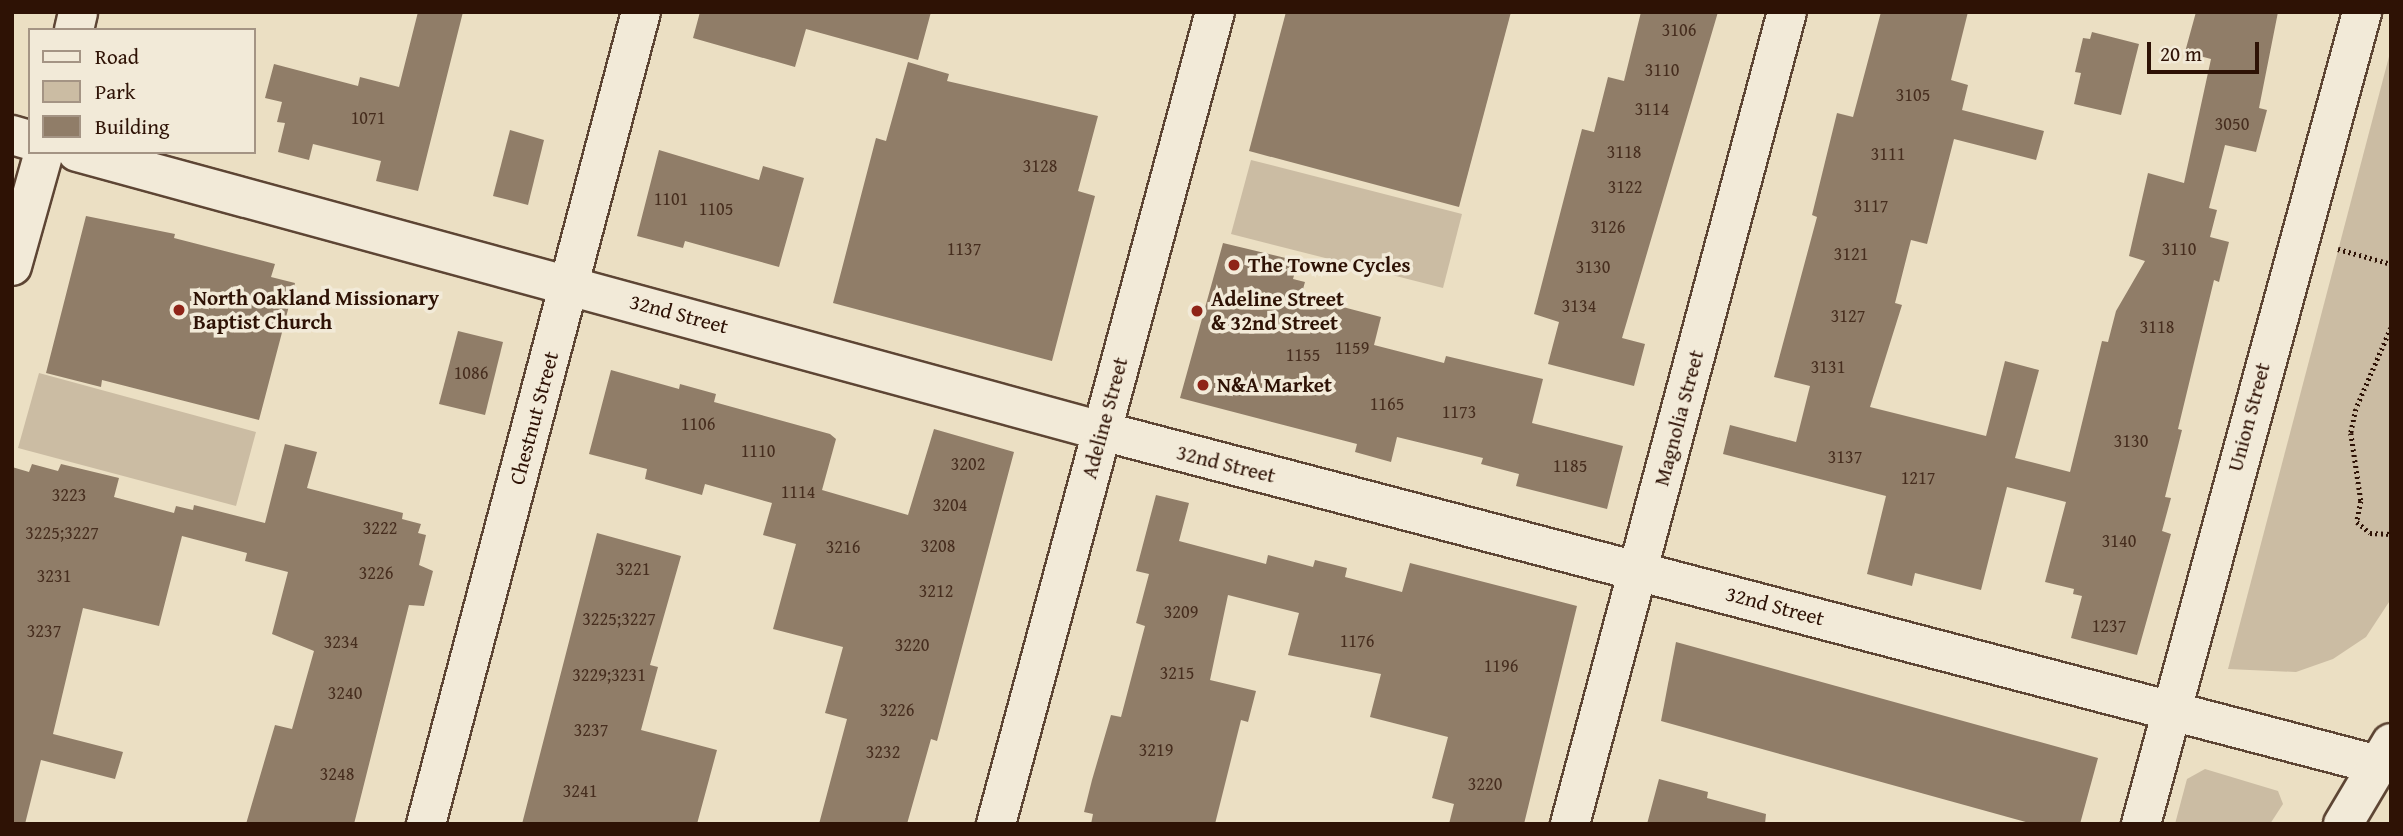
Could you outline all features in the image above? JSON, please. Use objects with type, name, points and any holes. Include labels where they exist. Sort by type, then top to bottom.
[{"type":"street","name":"Chestnut Street","points":[[426,824],[641,12]]},
{"type":"street","name":"Adeline Street","points":[[996,824],[1214,12]]},
{"type":"street","name":"Magnolia Street","points":[[1570,824],[1787,12]]},
{"type":"street","name":"Union Street","points":[[2141,824],[2362,12]]},
{"type":"street","points":[[12,266],[43,154]]},
{"type":"street","name":"32nd Street","points":[[84,154],[1102,431],[2386,769]]},
{"type":"street","points":[[2343,824],[2386,769]]},
{"type":"path","points":[[2299,238],[2391,264]]},
{"type":"path","points":[[2391,328],[2356,410],[2351,433],[2361,501],[2357,523],[2370,533],[2391,534]]},
{"type":"green space","points":[[2391,49],[2391,599],[2366,637],[2333,659],[2296,672],[2228,669]]},
{"type":"green space","points":[[1251,160],[1462,214],[1443,288],[1231,234]]},
{"type":"green space","points":[[39,373],[256,432],[236,506],[18,448]]},
{"type":"green space","points":[[2205,769],[2278,791],[2283,804],[2270,824],[2175,824],[2187,779]]},
{"type":"building","points":[[418,12],[463,12],[418,191],[376,181],[381,161],[313,144],[309,160],[278,152],[285,123],[277,122],[282,102],[265,98],[274,64],[358,86],[360,77],[399,87]]},
{"type":"building","points":[[700,12],[931,12],[918,60],[806,29],[795,67],[693,38]]},
{"type":"building","points":[[1286,12],[1511,12],[1459,207],[1249,151]]},
{"type":"building","points":[[1641,12],[1718,12],[1622,338],[1645,344],[1634,386],[1548,364],[1559,322],[1534,314],[1582,129],[1594,132],[1608,77],[1624,81]]},
{"type":"building","points":[[1881,12],[1968,12],[1951,80],[1968,85],[1962,110],[2044,131],[2036,160],[1954,139],[1927,244],[1911,240],[1895,303],[1902,305],[1870,407],[1986,436],[2005,361],[2039,370],[2015,458],[2070,472],[2102,341],[2108,342],[2116,311],[2145,261],[2129,256],[2148,173],[2184,183],[2211,59],[2185,52],[2196,12],[2278,12],[2259,108],[2267,110],[2256,152],[2225,145],[2209,208],[2217,210],[2210,237],[2229,242],[2219,282],[2214,280],[2178,429],[2182,430],[2165,497],[2171,498],[2162,531],[2171,534],[2137,655],[2071,638],[2082,596],[2073,594],[2074,589],[2045,582],[2066,502],[2007,487],[1981,590],[1915,573],[1912,586],[1867,574],[1886,496],[1723,454],[1730,425],[1796,442],[1810,386],[1774,377],[1817,217],[1812,215],[1837,113],[1853,117]]},
{"type":"building","points":[[2092,32],[2139,44],[2121,115],[2074,104],[2081,73],[2075,72],[2083,38],[2090,39]]},
{"type":"building","points":[[908,62],[949,74],[947,81],[1098,116],[1078,191],[1095,196],[1052,361],[833,303],[876,138],[886,141]]},
{"type":"building","points":[[510,130],[544,140],[528,205],[493,196]]},
{"type":"building","points":[[659,150],[759,180],[763,166],[804,178],[779,267],[685,241],[683,248],[637,236]]},
{"type":"building","points":[[86,216],[175,234],[174,238],[275,264],[271,277],[295,283],[259,420],[102,380],[101,387],[46,373]]},
{"type":"building","points":[[1223,243],[1298,261],[1293,279],[1305,282],[1301,296],[1381,317],[1374,345],[1444,363],[1446,356],[1543,379],[1532,423],[1623,446],[1607,509],[1516,486],[1519,474],[1481,464],[1483,458],[1397,437],[1391,462],[1355,452],[1357,444],[1180,398]]},
{"type":"building","points":[[458,331],[503,342],[485,415],[439,404]]},
{"type":"building","points":[[611,370],[679,389],[680,384],[716,394],[714,402],[830,434],[836,439],[822,490],[908,515],[934,429],[1014,452],[937,741],[931,739],[907,824],[819,824],[847,719],[825,713],[843,647],[773,629],[796,544],[763,535],[772,503],[705,484],[702,495],[645,479],[647,469],[589,454]]},
{"type":"building","points":[[285,444],[317,452],[307,488],[403,513],[402,519],[421,524],[418,533],[426,535],[419,565],[433,571],[424,606],[409,605],[354,824],[246,824],[275,725],[292,729],[314,651],[272,634],[288,572],[245,561],[247,553],[182,536],[159,626],[83,608],[53,734],[123,752],[115,779],[41,760],[25,824],[12,824],[12,467],[29,472],[32,464],[58,471],[61,464],[119,478],[114,497],[174,513],[176,506],[193,510],[194,505],[265,523]]},
{"type":"building","points":[[1156,495],[1189,503],[1179,541],[1266,564],[1268,555],[1313,567],[1315,560],[1347,568],[1345,577],[1402,592],[1410,563],[1577,606],[1524,824],[1449,824],[1454,804],[1432,798],[1448,737],[1370,717],[1381,674],[1288,655],[1299,613],[1228,595],[1210,680],[1256,691],[1248,722],[1241,720],[1215,824],[1091,824],[1093,814],[1084,812],[1092,780],[1111,715],[1121,717],[1145,626],[1136,623],[1149,574],[1136,571]]},
{"type":"building","points":[[597,533],[681,556],[650,665],[658,667],[641,730],[717,750],[697,824],[522,824]]},
{"type":"building","points":[[1676,642],[2098,758],[2080,824],[2033,824],[1661,721]]},
{"type":"building","points":[[1659,779],[1708,792],[1707,798],[1766,814],[1765,824],[1647,824]]},
{"type":"place","name":"The Towne Cycles","points":[[1234,265]]},
{"type":"place","name":"North Oakland Missionary Baptist Church","points":[[179,310]]},
{"type":"place","name":"Adeline Street & 32nd Street","points":[[1197,311]]},
{"type":"place","name":"N&A Market","points":[[1203,385]]}]
